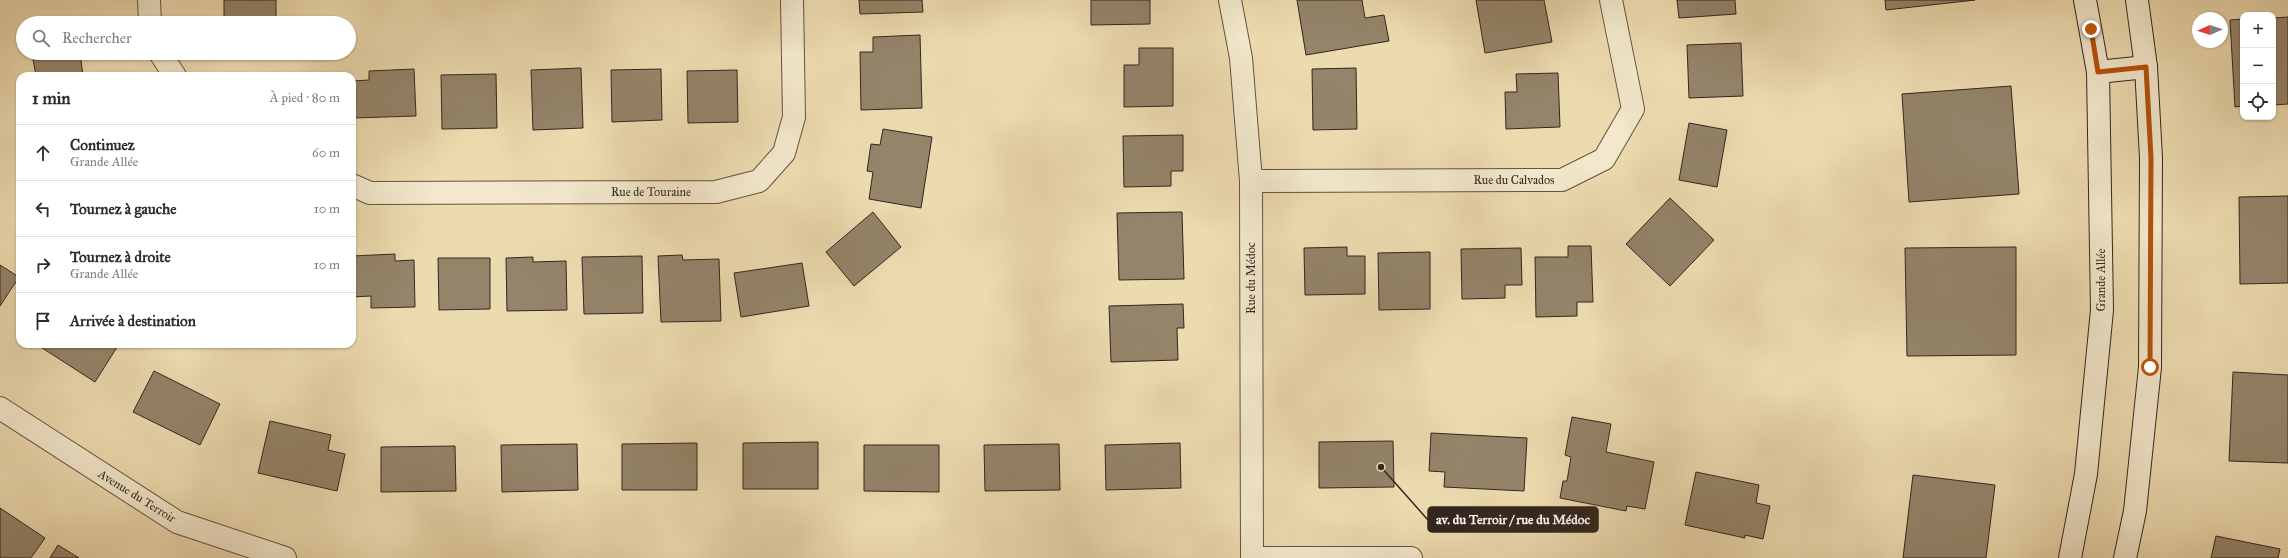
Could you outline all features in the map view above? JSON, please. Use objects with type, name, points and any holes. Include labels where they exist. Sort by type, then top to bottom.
[{"type":"street","points":[[149,0],[150,16]]},
{"type":"street","name":"Rue de Touraine","points":[[356,187],[370,193],[716,192],[759,180],[784,153],[794,117],[792,0]]},
{"type":"street","name":"Rue du Médoc","points":[[1230,0],[1241,58],[1251,181],[1252,558]]},
{"type":"street","name":"Rue du Calvados","points":[[1251,181],[1562,180],[1604,159],[1633,109],[1611,0]]},
{"type":"street","name":"Grande Allée","points":[[2070,558],[2086,474],[2102,310],[2098,72],[2085,0]]},
{"type":"street","points":[[2125,558],[2135,510],[2150,367],[2151,158],[2146,67],[2137,0]]},
{"type":"street","points":[[165,60],[172,72]]},
{"type":"street","points":[[2098,72],[2146,67]]},
{"type":"street","name":"Avenue du Terroir","points":[[0,408],[178,522],[285,558]]},
{"type":"street","points":[[1262,558],[1411,558]]},
{"type":"building","points":[[224,0],[276,0],[276,16],[224,16]]},
{"type":"building","points":[[859,0],[922,0],[923,12],[860,14]]},
{"type":"building","points":[[1091,0],[1150,0],[1150,24],[1091,25]]},
{"type":"building","points":[[1297,0],[1362,0],[1365,18],[1384,15],[1389,41],[1306,55]]},
{"type":"building","points":[[1476,0],[1544,0],[1552,42],[1485,53]]},
{"type":"building","points":[[1677,0],[1735,0],[1736,14],[1679,18]]},
{"type":"building","points":[[1885,0],[1975,0],[1886,10]]},
{"type":"building","points":[[2288,17],[2288,104],[2276,105],[2276,18]]},
{"type":"building","points":[[2240,19],[2240,106],[2235,107],[2230,20]]},
{"type":"building","points":[[920,35],[922,108],[861,110],[860,52],[873,52],[873,37]]},
{"type":"building","points":[[1741,43],[1743,96],[1689,98],[1687,45]]},
{"type":"building","points":[[1139,48],[1173,48],[1173,106],[1124,107],[1124,65],[1139,65]]},
{"type":"building","points":[[33,60],[81,60],[82,72],[35,72]]},
{"type":"building","points":[[581,68],[583,128],[533,130],[531,70]]},
{"type":"building","points":[[1356,68],[1357,129],[1313,130],[1312,69]]},
{"type":"building","points":[[414,69],[416,116],[356,118],[356,81],[369,80],[369,71]]},
{"type":"building","points":[[661,69],[662,120],[612,122],[611,70]]},
{"type":"building","points":[[737,70],[738,122],[688,123],[687,71]]},
{"type":"building","points":[[1558,73],[1560,127],[1506,129],[1505,92],[1517,92],[1516,74]]},
{"type":"building","points":[[496,74],[497,128],[442,129],[441,75]]},
{"type":"building","points":[[2011,86],[2019,194],[1909,202],[1902,94]]},
{"type":"building","points":[[1689,123],[1727,130],[1717,187],[1679,180]]},
{"type":"building","points":[[883,129],[932,137],[921,208],[869,199],[873,172],[867,171],[871,144],[880,145]]},
{"type":"building","points":[[1183,135],[1183,171],[1171,171],[1171,186],[1124,187],[1123,136]]},
{"type":"building","points":[[2288,196],[2288,283],[2240,284],[2239,197]]},
{"type":"building","points":[[1670,198],[1714,240],[1670,286],[1626,244]]},
{"type":"building","points":[[873,212],[901,247],[854,286],[826,252]]},
{"type":"building","points":[[1182,212],[1184,279],[1119,280],[1117,213]]},
{"type":"building","points":[[1568,246],[1591,246],[1593,302],[1577,302],[1577,316],[1536,317],[1535,257],[1568,257]]},
{"type":"building","points":[[1347,247],[1347,256],[1365,256],[1365,294],[1305,295],[1304,248]]},
{"type":"building","points":[[2016,247],[2016,355],[1907,356],[1905,248]]},
{"type":"building","points":[[1521,248],[1522,285],[1505,285],[1505,298],[1462,299],[1461,249]]},
{"type":"building","points":[[1430,252],[1430,309],[1379,310],[1378,253]]},
{"type":"building","points":[[395,254],[395,261],[414,260],[415,307],[371,308],[371,296],[356,297],[356,256]]},
{"type":"building","points":[[682,255],[683,260],[719,259],[721,321],[661,322],[658,256]]},
{"type":"building","points":[[642,256],[643,313],[584,314],[582,257]]},
{"type":"building","points":[[533,257],[533,262],[566,261],[567,310],[507,311],[506,258]]},
{"type":"building","points":[[438,258],[490,258],[490,309],[439,310]]},
{"type":"building","points":[[802,263],[809,306],[741,317],[734,273]]},
{"type":"building","points":[[0,265],[16,275],[16,282],[0,306]]},
{"type":"building","points":[[1183,304],[1184,328],[1177,328],[1178,360],[1111,362],[1109,306]]},
{"type":"building","points":[[42,348],[116,348],[95,382]]},
{"type":"building","points":[[154,371],[220,404],[200,445],[133,412]]},
{"type":"building","points":[[2233,372],[2288,375],[2288,463],[2229,461]]},
{"type":"building","points":[[1572,417],[1611,424],[1606,452],[1654,462],[1645,509],[1627,506],[1626,511],[1560,498],[1563,481],[1567,481],[1571,457],[1565,455]]},
{"type":"building","points":[[270,421],[331,435],[328,450],[345,454],[337,491],[258,473]]},
{"type":"building","points":[[1431,433],[1527,438],[1524,491],[1444,487],[1445,472],[1429,471]]},
{"type":"building","points":[[1393,441],[1394,487],[1319,488],[1319,442]]},
{"type":"building","points":[[818,442],[818,489],[743,489],[743,443]]},
{"type":"building","points":[[697,443],[697,490],[622,490],[622,444]]},
{"type":"building","points":[[1180,443],[1181,488],[1106,490],[1105,445]]},
{"type":"building","points":[[577,444],[578,490],[502,492],[501,445]]},
{"type":"building","points":[[1059,444],[1060,490],[985,491],[984,445]]},
{"type":"building","points":[[864,445],[939,445],[939,492],[864,491]]},
{"type":"building","points":[[455,446],[456,491],[381,492],[381,447]]},
{"type":"building","points":[[1696,472],[1759,485],[1756,503],[1770,506],[1763,539],[1745,535],[1745,538],[1685,525]]},
{"type":"building","points":[[1913,475],[1995,485],[1986,558],[1903,558]]},
{"type":"building","points":[[0,508],[45,538],[31,558],[0,558]]},
{"type":"building","points":[[2216,536],[2280,549],[2278,558],[2211,558]]},
{"type":"building","points":[[58,545],[79,558],[50,558]]},
{"type":"place","name":"av. du Terroir / rue du Médoc","points":[[1381,467]]},
{"type":"route","points":[[2091,29],[2098,72],[2146,67],[2151,158],[2150,367]]}]
